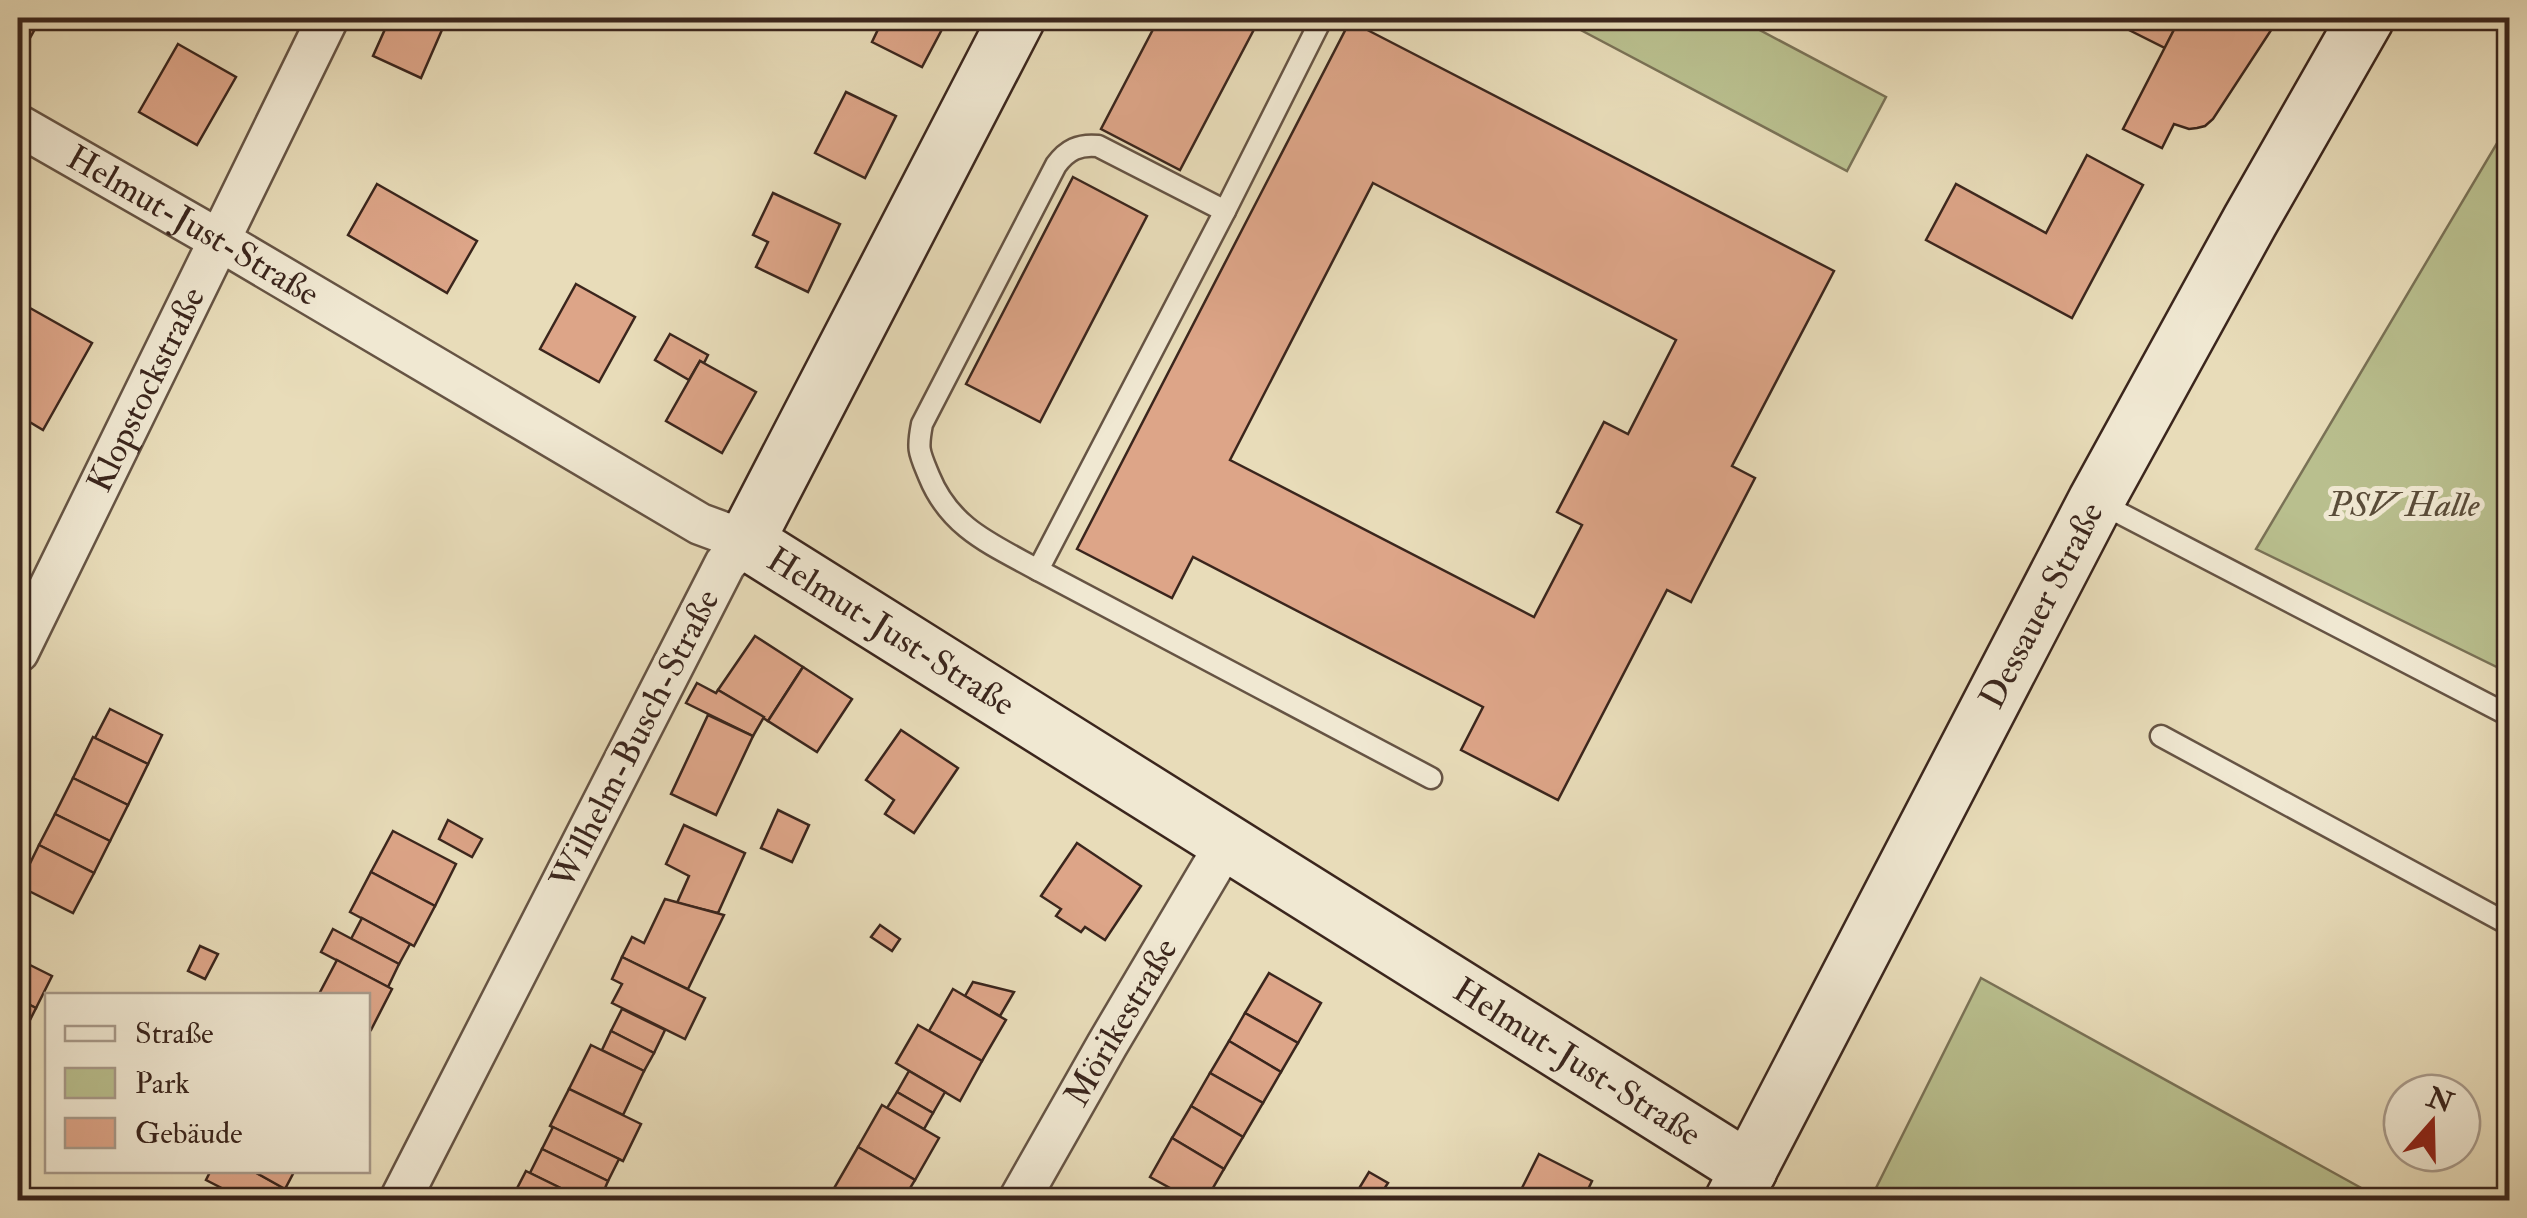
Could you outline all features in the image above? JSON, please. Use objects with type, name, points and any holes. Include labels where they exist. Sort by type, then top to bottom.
[{"type":"street","name":"Klopstockstraße","points":[[18,652],[328,18]]},
{"type":"street","name":"Wilhelm-Busch-Straße","points":[[400,1200],[725,564],[746,541],[1017,18]]},
{"type":"street","name":"Dessauer Straße","points":[[1741,1185],[2096,501],[2366,18]]},
{"type":"street","name":"Helmut-Just-Straße","points":[[18,125],[700,524],[746,541],[1226,844],[1741,1185]]},
{"type":"street","name":"Mörikestraße","points":[[1019,1200],[1226,844]]},
{"type":"lane","points":[[1038,570],[1322,18]]},
{"type":"lane","points":[[1226,211],[1098,146],[1084,144],[1063,155],[922,424],[918,448],[936,494],[948,512],[982,540],[1431,778]]},
{"type":"lane","points":[[2096,501],[2510,716]]},
{"type":"lane","points":[[2161,736],[2510,925]]},
{"type":"green space","points":[[1558,18],[1737,18],[1886,97],[1847,171]]},
{"type":"green space","name":"PSV Halle","points":[[2509,123],[2509,673],[2256,549]]},
{"type":"green space","points":[[1981,978],[2383,1200],[1870,1200]]},
{"type":"building","points":[[18,18],[41,18],[25,47],[18,43]]},
{"type":"building","points":[[390,18],[432,18],[445,23],[421,78],[373,56]]},
{"type":"building","points":[[879,18],[948,18],[922,67],[872,42],[883,19]]},
{"type":"building","points":[[1159,18],[1260,18],[1180,170],[1101,129]]},
{"type":"building","points":[[2105,18],[2180,18],[2165,48]]},
{"type":"building","points":[[2180,18],[2279,18],[2213,119],[2197,128],[2174,124],[2162,148],[2123,129]]},
{"type":"building","points":[[1350,21],[1834,271],[1732,466],[1755,478],[1691,602],[1667,590],[1558,800],[1461,750],[1483,707],[1193,557],[1172,598],[1077,549]],"holes":[[[1373,183],[1676,340],[1628,434],[1604,422],[1557,512],[1582,525],[1534,617],[1230,460]]]},
{"type":"building","points":[[178,44],[236,77],[197,145],[139,112]]},
{"type":"building","points":[[846,92],[896,116],[865,178],[815,153]]},
{"type":"building","points":[[2087,155],[2143,185],[2072,318],[1926,240],[1956,184],[2046,233]]},
{"type":"building","points":[[1073,177],[1147,216],[1040,422],[966,384]]},
{"type":"building","points":[[377,184],[477,241],[447,293],[348,235]]},
{"type":"building","points":[[773,193],[840,224],[808,292],[756,267],[768,242],[753,235]]},
{"type":"building","points":[[576,284],[635,317],[599,382],[540,349]]},
{"type":"building","points":[[30,308],[92,343],[43,430],[18,415],[18,331]]},
{"type":"building","points":[[670,334],[708,355],[689,380],[655,360]]},
{"type":"building","points":[[700,361],[756,392],[722,453],[666,421]]},
{"type":"building","points":[[755,636],[803,667],[768,721],[718,690]]},
{"type":"building","points":[[803,667],[852,699],[817,752],[768,721]]},
{"type":"building","points":[[697,683],[716,693],[718,690],[764,717],[753,736],[686,703]]},
{"type":"building","points":[[110,709],[162,735],[148,764],[95,738]]},
{"type":"building","points":[[708,715],[753,736],[716,815],[671,794]]},
{"type":"building","points":[[901,730],[958,768],[914,833],[885,814],[894,800],[866,780]]},
{"type":"building","points":[[93,737],[148,764],[128,805],[73,778]]},
{"type":"building","points":[[73,778],[128,805],[110,841],[55,814]]},
{"type":"building","points":[[778,810],[809,825],[792,862],[761,848]]},
{"type":"building","points":[[55,814],[110,841],[94,873],[39,845]]},
{"type":"building","points":[[448,820],[482,839],[472,857],[439,839]]},
{"type":"building","points":[[684,825],[745,853],[718,913],[677,903],[689,876],[666,864]]},
{"type":"building","points":[[393,831],[456,864],[435,906],[371,872]]},
{"type":"building","points":[[1077,843],[1141,886],[1105,940],[1085,927],[1081,932],[1056,916],[1061,909],[1041,896]]},
{"type":"building","points":[[39,845],[94,873],[73,913],[19,886]]},
{"type":"building","points":[[371,872],[435,906],[414,946],[350,912]]},
{"type":"building","points":[[665,899],[724,915],[688,989],[622,957],[632,937],[644,943]]},
{"type":"building","points":[[362,918],[410,944],[399,964],[351,939]]},
{"type":"building","points":[[880,925],[900,939],[892,951],[871,937]]},
{"type":"building","points":[[333,929],[399,964],[388,987],[321,952]]},
{"type":"building","points":[[200,946],[218,954],[205,979],[188,971]]},
{"type":"building","points":[[622,957],[705,998],[685,1039],[612,1003],[622,984],[612,979]]},
{"type":"building","points":[[18,959],[52,976],[36,1008],[18,999]]},
{"type":"building","points":[[337,960],[392,989],[371,1030],[370,993],[320,993]]},
{"type":"building","points":[[1269,973],[1321,1003],[1298,1043],[1245,1013]]},
{"type":"building","points":[[973,982],[1014,992],[1000,1016],[965,996]]},
{"type":"building","points":[[953,989],[1006,1020],[982,1061],[929,1031]]},
{"type":"building","points":[[18,999],[36,1008],[20,1040],[18,1039]]},
{"type":"building","points":[[622,1009],[665,1030],[654,1053],[611,1031]]},
{"type":"building","points":[[1245,1013],[1298,1043],[1281,1072],[1229,1041]]},
{"type":"building","points":[[918,1025],[982,1061],[960,1101],[896,1063]]},
{"type":"building","points":[[611,1031],[654,1053],[644,1071],[602,1050]]},
{"type":"building","points":[[1229,1041],[1281,1072],[1263,1103],[1210,1073]]},
{"type":"building","points":[[591,1045],[644,1071],[623,1115],[569,1089]]},
{"type":"building","points":[[909,1071],[945,1092],[933,1113],[897,1092]]},
{"type":"building","points":[[1210,1073],[1263,1103],[1243,1137],[1191,1106]]},
{"type":"building","points":[[569,1089],[641,1124],[623,1161],[550,1126]]},
{"type":"building","points":[[897,1092],[933,1113],[924,1129],[887,1108]]},
{"type":"building","points":[[882,1105],[939,1138],[915,1180],[858,1147]]},
{"type":"building","points":[[1191,1106],[1243,1137],[1224,1169],[1172,1138]]},
{"type":"building","points":[[553,1127],[619,1159],[608,1181],[542,1149]]},
{"type":"building","points":[[1172,1138],[1224,1169],[1206,1200],[1192,1200],[1150,1177]]},
{"type":"building","points":[[858,1147],[915,1180],[903,1200],[851,1200],[833,1190]]},
{"type":"building","points":[[542,1149],[608,1181],[600,1200],[585,1200],[530,1173]]},
{"type":"building","points":[[1539,1154],[1592,1181],[1583,1200],[1537,1200],[1520,1192]]},
{"type":"building","points":[[526,1171],[530,1173],[585,1200],[511,1200]]},
{"type":"building","points":[[1369,1172],[1388,1183],[1377,1200],[1355,1195]]},
{"type":"building","points":[[210,1173],[256,1173],[284,1188],[278,1200],[245,1200],[206,1180]]},
{"type":"building","points":[[256,1173],[293,1173],[285,1189]]}]
